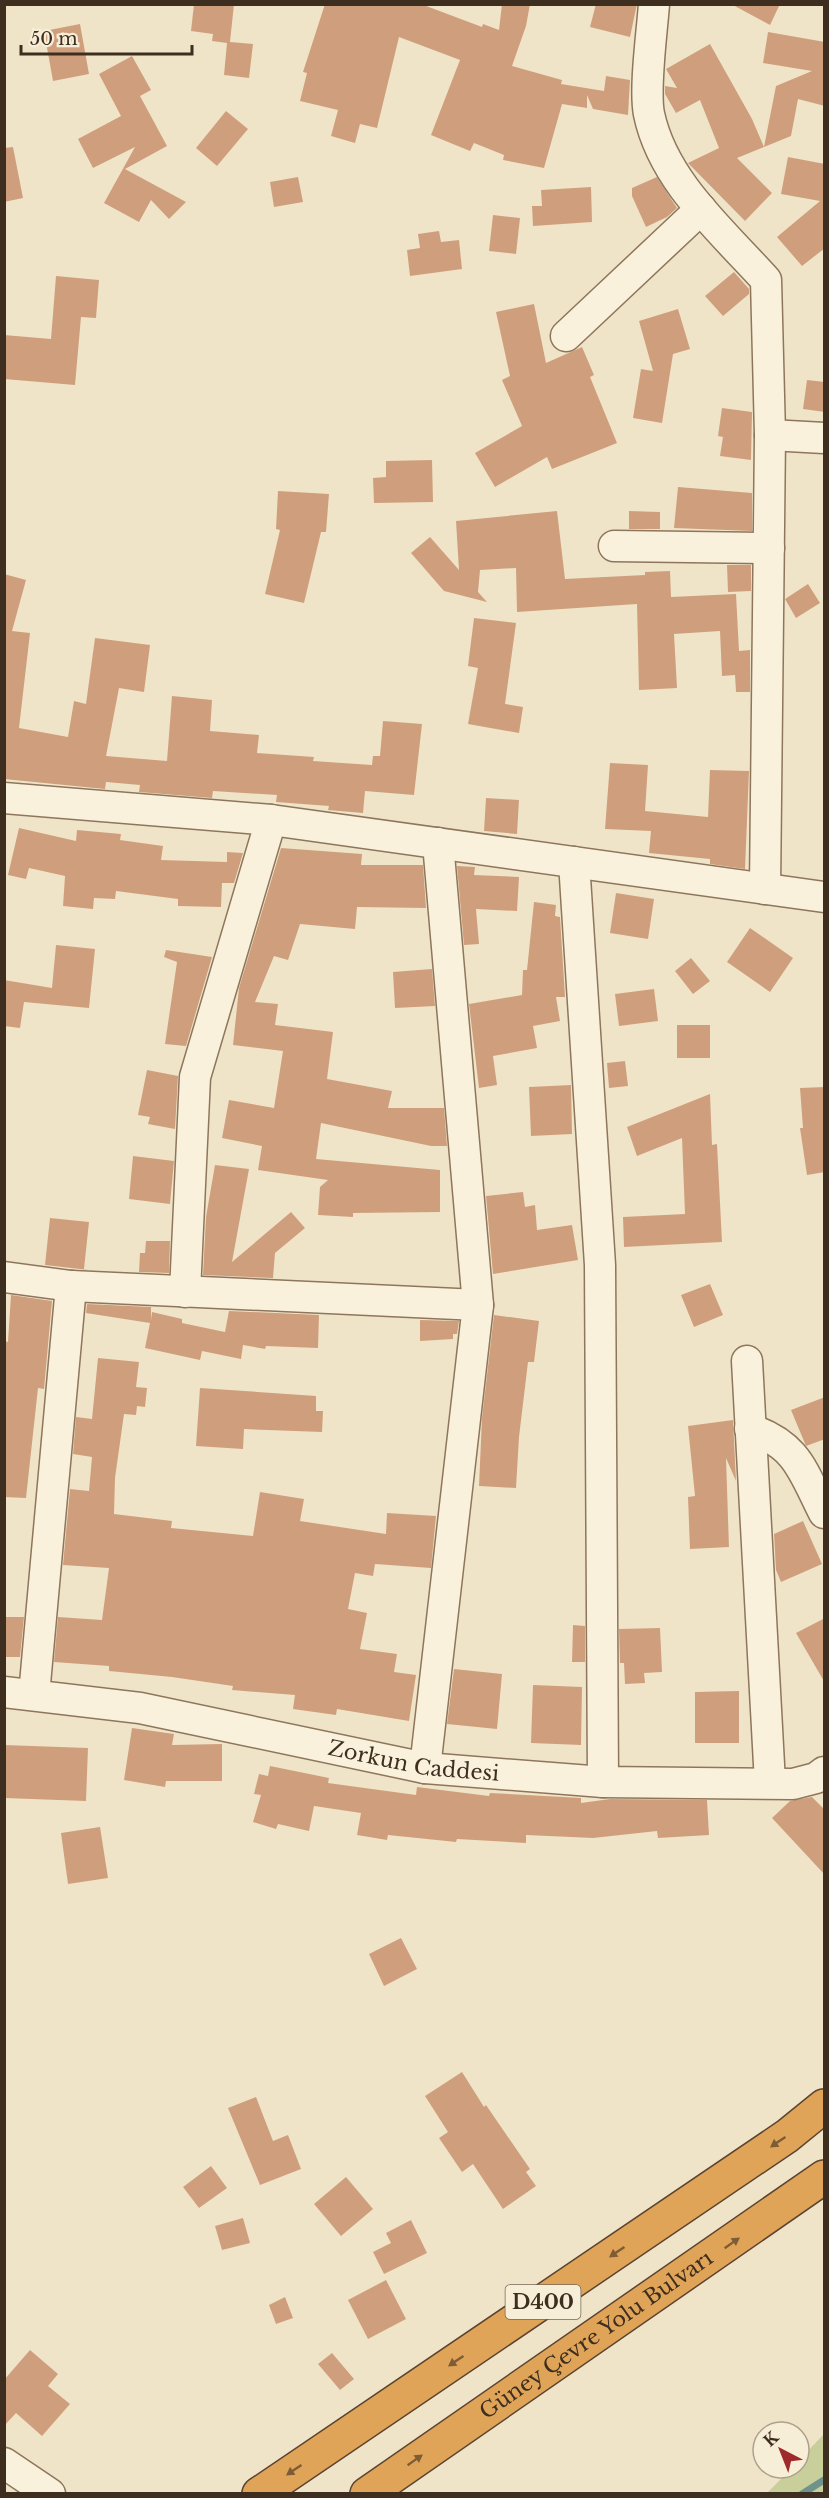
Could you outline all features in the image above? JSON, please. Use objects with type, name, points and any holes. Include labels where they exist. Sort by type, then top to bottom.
[{"type":"highway","name":"D400","points":[[259,2493],[778,2142],[825,2106]]},
{"type":"highway","name":"Güney Çevre Yolu Bulvarı","points":[[367,2493],[825,2177]]},
{"type":"street","points":[[654,4],[649,112],[665,162],[701,209],[766,280],[770,435],[765,889]]},
{"type":"street","points":[[566,336],[701,209]]},
{"type":"street","points":[[770,435],[825,438]]},
{"type":"street","points":[[614,546],[769,548]]},
{"type":"street","points":[[4,798],[271,820],[825,897]]},
{"type":"street","points":[[185,1292],[195,1077],[271,820]]},
{"type":"street","points":[[424,1768],[478,1305],[438,843]]},
{"type":"street","points":[[574,862],[600,1265],[603,1782]]},
{"type":"street","points":[[4,1277],[71,1286],[478,1305]]},
{"type":"street","points":[[34,1695],[71,1286]]},
{"type":"street","points":[[747,1361],[770,1783]]},
{"type":"street","points":[[750,1429],[783,1444],[799,1463],[825,1513]]},
{"type":"street","name":"Zorkun Caddesi","points":[[4,1692],[140,1708],[424,1768],[603,1782],[793,1784],[816,1778],[825,1772]]},
{"type":"street","points":[[4,2463],[50,2493]]},
{"type":"green space","points":[[824,2434],[824,2493],[767,2493],[780,2480],[811,2480],[811,2448]]},
{"type":"building","points":[[194,4],[234,4],[230,42],[253,44],[249,78],[224,75],[227,43],[212,41],[213,34],[191,31]]},
{"type":"building","points":[[325,4],[421,4],[482,27],[483,24],[499,30],[502,4],[530,4],[526,26],[512,66],[562,80],[561,84],[604,91],[606,76],[630,80],[628,115],[593,109],[587,95],[587,108],[562,104],[544,168],[503,160],[504,155],[474,143],[470,151],[431,135],[460,60],[399,37],[377,128],[360,124],[355,143],[331,136],[338,110],[300,101],[307,73],[303,72]]},
{"type":"building","points":[[596,4],[637,4],[630,37],[590,27]]},
{"type":"building","points":[[731,4],[780,4],[770,25]]},
{"type":"building","points":[[80,24],[89,74],[53,81],[44,31]]},
{"type":"building","points":[[768,32],[825,42],[825,106],[798,99],[791,136],[764,147],[776,86],[812,71],[763,63]]},
{"type":"building","points":[[710,44],[752,119],[764,147],[737,158],[772,193],[745,221],[688,163],[719,148],[700,100],[676,113],[665,94],[665,86],[677,88],[666,69]]},
{"type":"building","points":[[132,56],[151,90],[140,96],[167,146],[125,169],[186,202],[169,219],[151,200],[139,222],[104,203],[135,147],[93,168],[78,139],[121,116],[99,74]]},
{"type":"building","points":[[226,111],[248,129],[217,166],[196,148]]},
{"type":"building","points":[[13,147],[23,198],[4,202],[4,148]]},
{"type":"building","points":[[788,157],[825,164],[825,248],[802,266],[777,237],[820,201],[781,194]]},
{"type":"building","points":[[298,177],[303,202],[274,207],[270,182]]},
{"type":"building","points":[[657,177],[677,208],[667,217],[646,227],[632,196],[632,188]]},
{"type":"building","points":[[591,187],[592,222],[533,226],[532,206],[542,206],[541,190]]},
{"type":"building","points":[[493,215],[520,218],[516,254],[489,251]]},
{"type":"building","points":[[439,231],[441,242],[459,240],[462,269],[410,276],[407,250],[420,248],[418,234]]},
{"type":"building","points":[[734,272],[749,289],[749,294],[723,316],[705,296]]},
{"type":"building","points":[[56,276],[99,280],[96,318],[81,317],[75,385],[4,379],[4,335],[51,339]]},
{"type":"building","points":[[534,304],[546,363],[582,347],[594,375],[590,377],[617,443],[552,469],[547,457],[495,487],[475,453],[522,426],[502,380],[510,376],[496,312]]},
{"type":"building","points":[[678,309],[690,349],[673,354],[662,423],[633,418],[641,369],[653,371],[639,321]]},
{"type":"building","points":[[807,380],[825,382],[825,412],[803,409]]},
{"type":"building","points":[[722,408],[752,412],[751,460],[720,456],[723,437],[718,436]]},
{"type":"building","points":[[432,460],[433,502],[374,503],[373,478],[386,477],[386,461]]},
{"type":"building","points":[[678,487],[752,493],[752,531],[674,528]]},
{"type":"building","points":[[278,491],[329,494],[326,532],[321,532],[304,603],[265,594],[280,530],[276,529]]},
{"type":"building","points":[[557,511],[565,579],[645,575],[645,572],[670,571],[671,597],[736,594],[739,651],[750,650],[750,692],[736,692],[735,675],[722,676],[720,631],[674,634],[677,688],[639,690],[637,604],[517,612],[516,568],[480,570],[478,592],[487,602],[444,591],[411,553],[430,537],[459,570],[456,521]]},
{"type":"building","points":[[629,511],[660,512],[660,529],[629,529]]},
{"type":"building","points":[[727,565],[751,565],[751,591],[728,592]]},
{"type":"building","points":[[4,574],[26,580],[12,631],[30,633],[19,728],[68,737],[74,701],[86,704],[95,638],[150,645],[144,692],[119,688],[106,756],[167,761],[172,696],[212,700],[210,731],[259,735],[257,753],[314,757],[313,761],[372,765],[373,756],[380,756],[383,721],[422,724],[414,795],[365,791],[363,813],[328,810],[329,806],[276,802],[277,795],[213,791],[212,798],[139,792],[140,785],[106,782],[105,789],[4,779]]},
{"type":"building","points":[[808,584],[820,603],[796,618],[785,599]]},
{"type":"building","points":[[474,618],[516,623],[505,704],[523,707],[519,733],[468,724],[478,668],[468,666]]},
{"type":"building","points":[[610,763],[648,765],[645,811],[708,817],[710,770],[749,771],[745,869],[710,864],[710,859],[649,853],[651,831],[605,829]]},
{"type":"building","points":[[486,798],[519,800],[517,834],[484,831]]},
{"type":"building","points":[[19,828],[76,841],[77,830],[121,834],[120,840],[163,846],[161,860],[227,862],[227,852],[243,853],[234,883],[222,883],[221,907],[178,906],[178,899],[116,891],[115,899],[94,898],[93,909],[63,906],[65,876],[29,868],[26,879],[8,875]]},
{"type":"building","points":[[281,848],[362,854],[361,865],[423,865],[426,908],[357,907],[355,929],[300,924],[288,960],[274,956],[255,1002],[278,1004],[275,1025],[333,1032],[327,1079],[392,1091],[388,1108],[444,1108],[447,1146],[431,1146],[321,1123],[316,1159],[440,1170],[440,1212],[353,1213],[353,1217],[318,1215],[320,1187],[328,1180],[258,1170],[262,1146],[222,1138],[229,1100],[274,1108],[283,1051],[233,1045],[239,988]]},
{"type":"building","points":[[457,866],[475,867],[474,875],[519,877],[517,911],[476,909],[479,944],[464,945]]},
{"type":"building","points":[[616,893],[654,899],[648,939],[610,933]]},
{"type":"building","points":[[534,902],[556,905],[555,916],[560,917],[565,997],[556,997],[560,1021],[533,1026],[537,1048],[493,1056],[497,1085],[479,1088],[469,1004],[522,995],[523,970],[527,970]]},
{"type":"building","points":[[750,928],[793,958],[770,992],[727,962]]},
{"type":"building","points":[[56,945],[95,949],[89,1008],[24,1002],[20,1028],[4,1026],[4,980],[52,988]]},
{"type":"building","points":[[166,950],[212,957],[186,1046],[165,1044],[177,962],[164,957]]},
{"type":"building","points":[[691,958],[710,981],[693,994],[675,971]]},
{"type":"building","points":[[432,969],[435,1006],[395,1008],[393,972]]},
{"type":"building","points":[[654,989],[658,1021],[619,1026],[615,994]]},
{"type":"building","points":[[677,1025],[710,1025],[710,1058],[677,1058]]},
{"type":"building","points":[[625,1061],[628,1086],[609,1088],[607,1063]]},
{"type":"building","points":[[147,1070],[178,1076],[175,1129],[148,1124],[150,1117],[138,1115]]},
{"type":"building","points":[[571,1085],[572,1134],[531,1136],[529,1087]]},
{"type":"building","points":[[825,1087],[825,1172],[807,1175],[800,1128],[803,1128],[800,1088]]},
{"type":"building","points":[[710,1094],[712,1145],[717,1144],[722,1242],[624,1247],[623,1217],[685,1214],[682,1138],[637,1156],[627,1127]]},
{"type":"building","points":[[133,1156],[174,1161],[170,1204],[129,1199]]},
{"type":"building","points":[[215,1165],[249,1169],[232,1262],[291,1212],[305,1228],[275,1253],[273,1278],[203,1275],[206,1217]]},
{"type":"building","points":[[523,1192],[525,1207],[535,1205],[537,1230],[572,1225],[578,1260],[493,1274],[486,1196]]},
{"type":"building","points":[[50,1218],[89,1222],[84,1269],[89,1270],[45,1265]]},
{"type":"building","points":[[146,1241],[170,1241],[169,1273],[139,1272],[140,1253],[145,1253]]},
{"type":"building","points":[[710,1284],[723,1315],[694,1327],[681,1295]]},
{"type":"building","points":[[11,1295],[52,1301],[44,1389],[38,1388],[26,1498],[4,1497],[4,1341],[8,1342]]},
{"type":"building","points":[[87,1304],[151,1307],[151,1320],[152,1312],[182,1319],[182,1323],[225,1332],[229,1311],[319,1315],[318,1348],[266,1346],[265,1349],[243,1345],[241,1359],[202,1351],[200,1360],[145,1348],[150,1323],[86,1313]]},
{"type":"building","points":[[494,1315],[539,1321],[534,1362],[528,1362],[519,1437],[516,1488],[479,1486],[482,1418]]},
{"type":"building","points":[[420,1320],[459,1321],[457,1334],[453,1334],[453,1339],[420,1341]]},
{"type":"building","points":[[98,1358],[139,1362],[136,1387],[147,1388],[145,1407],[137,1406],[136,1415],[124,1414],[115,1478],[114,1514],[172,1521],[171,1528],[253,1536],[260,1492],[304,1499],[300,1521],[386,1534],[387,1513],[436,1516],[431,1568],[375,1564],[373,1576],[355,1573],[348,1609],[367,1613],[360,1649],[397,1654],[394,1672],[416,1675],[409,1721],[337,1709],[336,1715],[293,1709],[295,1695],[232,1690],[233,1686],[109,1671],[109,1666],[54,1662],[58,1617],[102,1620],[109,1568],[63,1565],[70,1489],[89,1491],[92,1457],[73,1454],[76,1417],[92,1419]]},
{"type":"building","points":[[200,1388],[316,1396],[316,1411],[323,1411],[322,1432],[244,1429],[243,1449],[196,1446]]},
{"type":"building","points":[[825,1397],[825,1439],[806,1446],[791,1410]]},
{"type":"building","points":[[733,1420],[736,1481],[726,1458],[729,1547],[690,1549],[688,1497],[695,1496],[688,1426]]},
{"type":"building","points":[[803,1521],[822,1564],[781,1582],[776,1570],[774,1534]]},
{"type":"building","points":[[4,1617],[24,1617],[20,1657],[4,1657]]},
{"type":"building","points":[[825,1618],[825,1683],[796,1633]]},
{"type":"building","points":[[573,1625],[585,1626],[585,1662],[572,1662]]},
{"type":"building","points":[[660,1628],[662,1672],[644,1673],[645,1683],[625,1684],[624,1663],[620,1663],[619,1629]]},
{"type":"building","points":[[454,1669],[502,1674],[497,1729],[447,1724]]},
{"type":"building","points":[[533,1685],[582,1687],[581,1745],[531,1743]]},
{"type":"building","points":[[739,1691],[739,1743],[695,1743],[695,1692]]},
{"type":"building","points":[[132,1728],[174,1734],[172,1745],[222,1744],[222,1781],[166,1781],[165,1787],[124,1780]]},
{"type":"building","points":[[4,1745],[88,1748],[86,1801],[4,1798]]},
{"type":"building","points":[[270,1766],[329,1778],[328,1783],[416,1795],[417,1787],[489,1796],[490,1793],[581,1798],[581,1803],[610,1799],[707,1800],[709,1835],[658,1838],[657,1831],[593,1838],[526,1835],[526,1843],[457,1839],[456,1842],[388,1835],[387,1840],[357,1835],[361,1813],[314,1806],[309,1831],[278,1824],[276,1829],[253,1822],[261,1795],[254,1794],[259,1774],[268,1776]]},
{"type":"building","points":[[812,1797],[825,1810],[825,1875],[772,1818],[790,1801]]},
{"type":"building","points":[[100,1827],[108,1878],[68,1884],[61,1833]]},
{"type":"building","points":[[401,1938],[417,1969],[384,1986],[369,1954]]},
{"type":"building","points":[[462,2072],[484,2107],[486,2105],[530,2169],[526,2172],[536,2186],[503,2209],[473,2164],[462,2172],[439,2138],[448,2132],[425,2096]]},
{"type":"building","points":[[256,2097],[273,2141],[288,2135],[301,2169],[260,2185],[228,2108]]},
{"type":"building","points":[[211,2166],[227,2188],[199,2208],[183,2187]]},
{"type":"building","points":[[346,2177],[373,2209],[341,2236],[314,2204]]},
{"type":"building","points":[[243,2218],[250,2243],[222,2250],[215,2226]]},
{"type":"building","points":[[411,2220],[427,2253],[384,2274],[373,2252],[391,2243],[386,2233]]},
{"type":"building","points":[[386,2280],[406,2319],[368,2339],[348,2300]]},
{"type":"building","points":[[285,2297],[293,2318],[276,2324],[269,2305]]},
{"type":"building","points":[[30,2350],[58,2374],[48,2386],[70,2404],[42,2436],[16,2413],[4,2426],[4,2380]]},
{"type":"building","points":[[332,2353],[354,2379],[340,2390],[318,2364]]},
{"type":"waterway","points":[[802,2494],[824,2480]]}]
